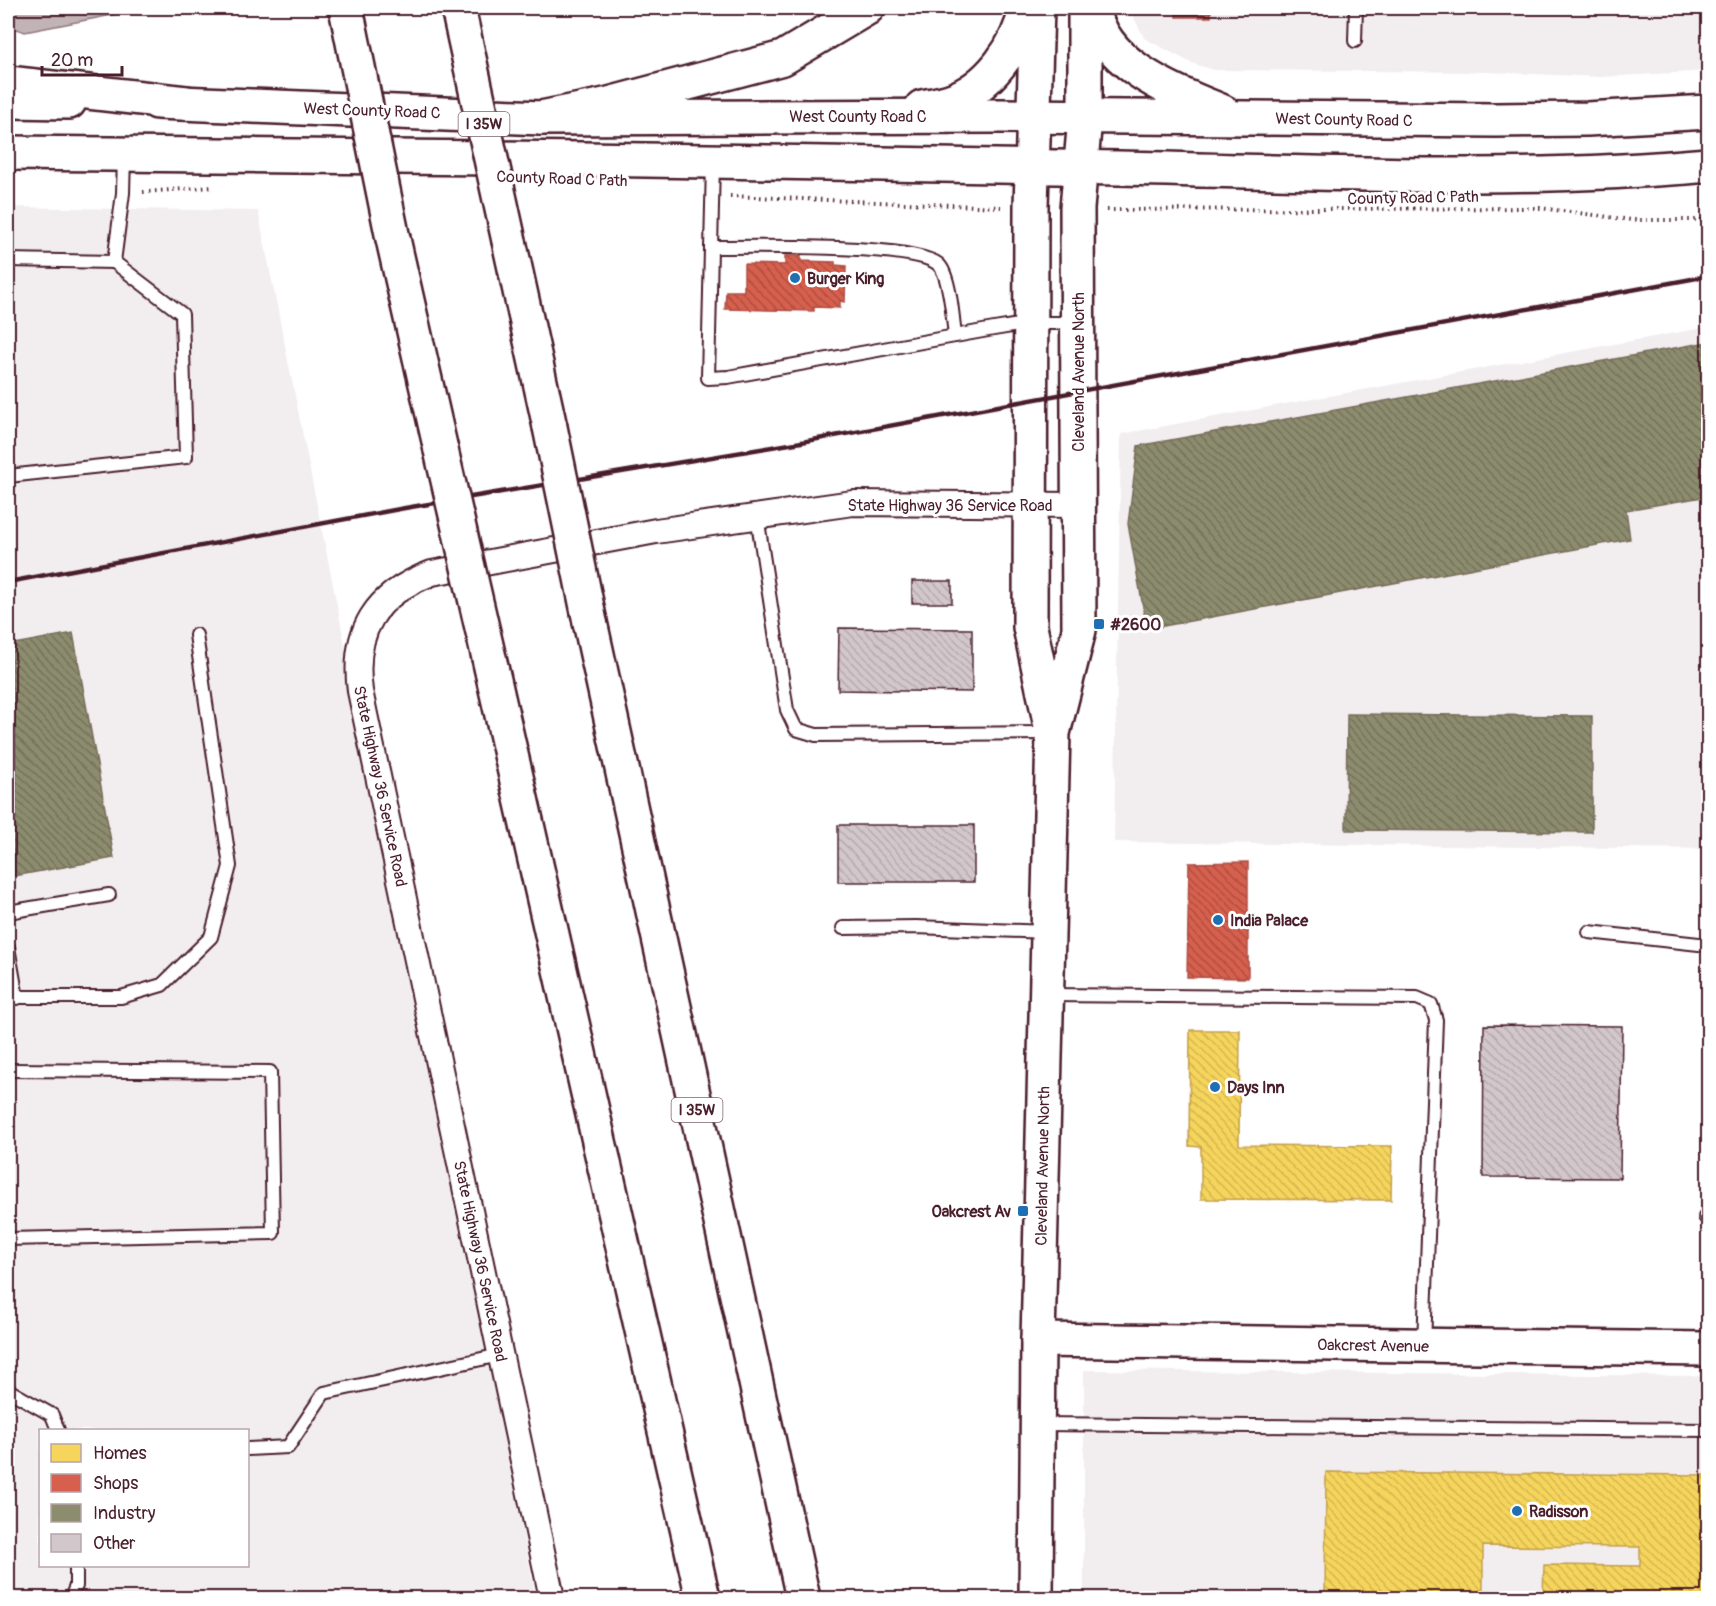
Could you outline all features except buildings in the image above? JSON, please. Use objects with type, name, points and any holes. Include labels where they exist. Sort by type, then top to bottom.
[{"type":"main road","points":[[346,8],[393,239],[703,1599]]},
{"type":"main road","name":"I 35W","points":[[458,8],[803,1599]]},
{"type":"main road","points":[[541,118],[605,105],[783,58],[867,8]]},
{"type":"main road","points":[[880,116],[951,101],[973,88],[997,69],[1012,46],[1026,8]]},
{"type":"main road","name":"Cleveland Avenue North","points":[[1037,8],[1033,168],[1029,627],[1053,734]]},
{"type":"main road","name":"Cleveland Avenue North","points":[[1036,1599],[1038,1340],[1053,734],[1079,630],[1077,208],[1085,118],[1085,8]]},
{"type":"main road","points":[[1093,8],[1112,48],[1134,67],[1172,91],[1235,118]]},
{"type":"main road","points":[[8,83],[186,103]]},
{"type":"main road","name":"West County Road C","points":[[8,101],[186,103],[541,118],[880,116],[1587,120],[1708,112]]},
{"type":"main road","points":[[8,153],[713,161],[1441,177],[1589,173],[1708,165]]},
{"type":"main road","name":"Oakcrest Avenue","points":[[1038,1340],[1708,1349]]},
{"type":"street","name":"State Highway 36 Service Road","points":[[552,1599],[360,691],[357,666],[361,640],[371,616],[387,597],[408,582],[432,573],[656,531],[853,503],[1079,505]]},
{"type":"lane","points":[[1355,41],[1356,8]]},
{"type":"lane","points":[[114,262],[123,193],[124,153]]},
{"type":"lane","points":[[713,161],[708,378],[728,377],[1031,324],[1078,322]]},
{"type":"lane","points":[[711,247],[849,249],[929,257],[941,266],[949,294],[955,336]]},
{"type":"lane","points":[[8,260],[114,262],[182,314],[186,457],[8,476]]},
{"type":"lane","points":[[757,516],[787,710],[796,729],[816,735],[1053,734]]},
{"type":"lane","points":[[8,947],[12,997],[121,997],[162,985],[211,937],[230,866],[196,634]]},
{"type":"lane","points":[[8,912],[109,895]]},
{"type":"lane","points":[[843,928],[916,927],[1048,932]]},
{"type":"lane","points":[[1589,932],[1708,945]]},
{"type":"lane","points":[[1046,995],[1417,998],[1431,1004],[1436,1020],[1424,1346]]},
{"type":"lane","points":[[8,1070],[270,1072],[273,1233],[8,1239]]},
{"type":"lane","points":[[249,1449],[288,1446],[324,1393],[500,1355]]},
{"type":"lane","points":[[8,1390],[52,1415],[57,1429]]},
{"type":"lane","points":[[1038,1425],[1708,1430]]},
{"type":"lane","points":[[71,1599],[76,1586],[76,1567]]},
{"type":"path","points":[[123,193],[216,186]]},
{"type":"path","points":[[712,193],[729,196],[1001,207]]},
{"type":"path","name":"County Road C Path","points":[[1118,211],[1540,207],[1632,220],[1708,220]]},
{"type":"shaded area","points":[[8,8],[119,8],[117,14],[25,32],[8,26]]},
{"type":"shaded area","points":[[1129,8],[1708,8],[1708,71],[1601,77],[1487,72],[1214,70],[1191,63],[1144,38]]},
{"type":"shaded area","points":[[8,207],[258,211],[536,1598],[8,1598]]},
{"type":"shaded area","points":[[1708,327],[1708,849],[1114,842],[1121,434]]},
{"type":"shaded area","points":[[1084,1370],[1708,1376],[1708,1598],[1084,1598]]},
{"type":"railway","points":[[8,582],[405,508],[796,443],[1708,276]]},
{"type":"place","name":"Burger King","points":[[795,278]]},
{"type":"place","name":"#2600","points":[[1099,624]]},
{"type":"place","name":"India Palace","points":[[1218,920]]},
{"type":"place","name":"Days Inn","points":[[1215,1087]]},
{"type":"place","name":"Oakcrest Av","points":[[1023,1211]]},
{"type":"place","name":"Radisson","points":[[1517,1511]]}]
